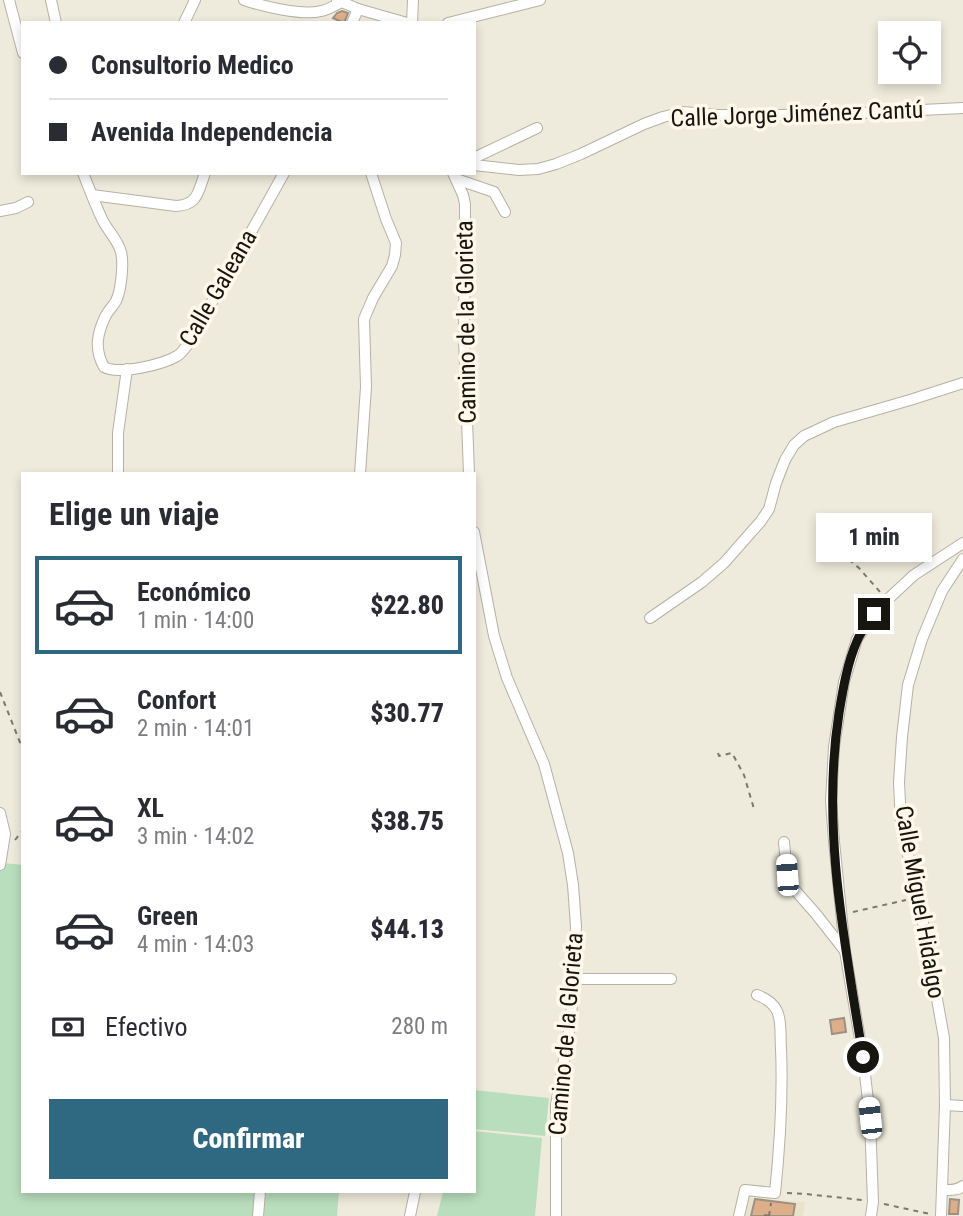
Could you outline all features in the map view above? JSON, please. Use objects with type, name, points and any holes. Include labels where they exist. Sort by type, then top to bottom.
[{"type":"street","points":[[9,0],[21,45]]},
{"type":"street","points":[[51,0],[56,21]]},
{"type":"street","points":[[185,21],[195,0]]},
{"type":"street","points":[[244,0],[310,13],[323,11],[339,1],[400,21]]},
{"type":"street","points":[[412,21],[413,0]]},
{"type":"street","points":[[455,21],[516,3],[541,0]]},
{"type":"street","points":[[353,21],[358,9]]},
{"type":"street","name":"Calle Jorge Jiménez Cantú","points":[[476,165],[519,170],[538,169],[581,154],[644,124],[683,112],[717,115],[818,115],[963,108]]},
{"type":"street","points":[[476,157],[537,128]]},
{"type":"street","points":[[84,175],[102,221],[121,253],[120,290],[102,325],[97,351],[104,367],[111,371],[127,369],[118,433],[118,472]]},
{"type":"street","points":[[92,195],[185,205],[194,200],[204,175]]},
{"type":"street","name":"Calle Galeana","points":[[127,369],[157,364],[178,356],[184,350],[283,175]]},
{"type":"street","points":[[360,472],[366,387],[364,319],[392,266],[396,243],[372,175]]},
{"type":"street","points":[[454,176],[494,192],[505,212]]},
{"type":"street","name":"Camino de la Glorieta","points":[[454,176],[465,204],[464,340],[469,472]]},
{"type":"street","points":[[0,211],[28,202]]},
{"type":"street","points":[[650,618],[702,582],[724,563],[761,521],[769,509],[785,460],[794,445],[804,436],[834,422],[963,383]]},
{"type":"street","name":"Camino de la Glorieta","points":[[476,542],[494,636],[507,678],[544,764],[568,853],[573,885],[576,926],[574,979],[571,1020],[556,1105],[556,1216]]},
{"type":"street","points":[[871,1216],[873,1202],[870,1118],[863,1057],[845,951],[831,801],[834,747],[844,682],[857,639],[874,614],[914,575],[963,543]]},
{"type":"street","name":"Calle Miguel Hidalgo","points":[[940,1216],[945,1105],[944,1038],[925,932],[901,823],[899,782],[908,685],[922,639],[942,591],[963,559]]},
{"type":"street","points":[[0,813],[5,834],[0,865]]},
{"type":"street","points":[[784,842],[787,875],[794,889],[845,951]]},
{"type":"street","points":[[574,979],[671,979]]},
{"type":"street","points":[[739,1216],[745,1191],[775,1193],[781,1131],[779,1021],[777,1010],[767,999],[757,995]]},
{"type":"street","points":[[945,1105],[963,1106]]},
{"type":"street","points":[[943,1190],[953,1191],[963,1186]]},
{"type":"street","points":[[258,1216],[260,1193]]},
{"type":"street","points":[[410,1216],[415,1193]]},
{"type":"path","points":[[826,540],[859,568],[887,600]]},
{"type":"path","points":[[0,691],[21,745]]},
{"type":"path","points":[[718,753],[719,756],[732,753],[744,775],[754,809]]},
{"type":"path","points":[[842,915],[917,898]]},
{"type":"path","points":[[775,1193],[873,1202],[940,1216]]},
{"type":"path","points":[[764,1215],[772,1216]]},
{"type":"shaded area","points":[[748,1198],[805,1202],[803,1216],[745,1216]]},
{"type":"green space","points":[[0,850],[4,863],[21,865],[21,1193],[339,1193],[337,1216],[0,1216]]},
{"type":"green space","points":[[476,1090],[549,1098],[545,1136],[476,1129]]},
{"type":"green space","points":[[476,1131],[542,1138],[535,1216],[437,1216],[443,1193],[476,1193]]},
{"type":"building","points":[[337,13],[348,13],[345,21],[333,18]]},
{"type":"building","points":[[844,1018],[846,1032],[832,1034],[830,1020]]},
{"type":"building","points":[[755,1199],[795,1204],[793,1216],[751,1216]]},
{"type":"building","points":[[950,1199],[959,1200],[958,1214],[949,1214]]},
{"type":"route","points":[[863,1057],[845,951],[831,801],[834,747],[844,682],[857,639],[874,614]]}]
